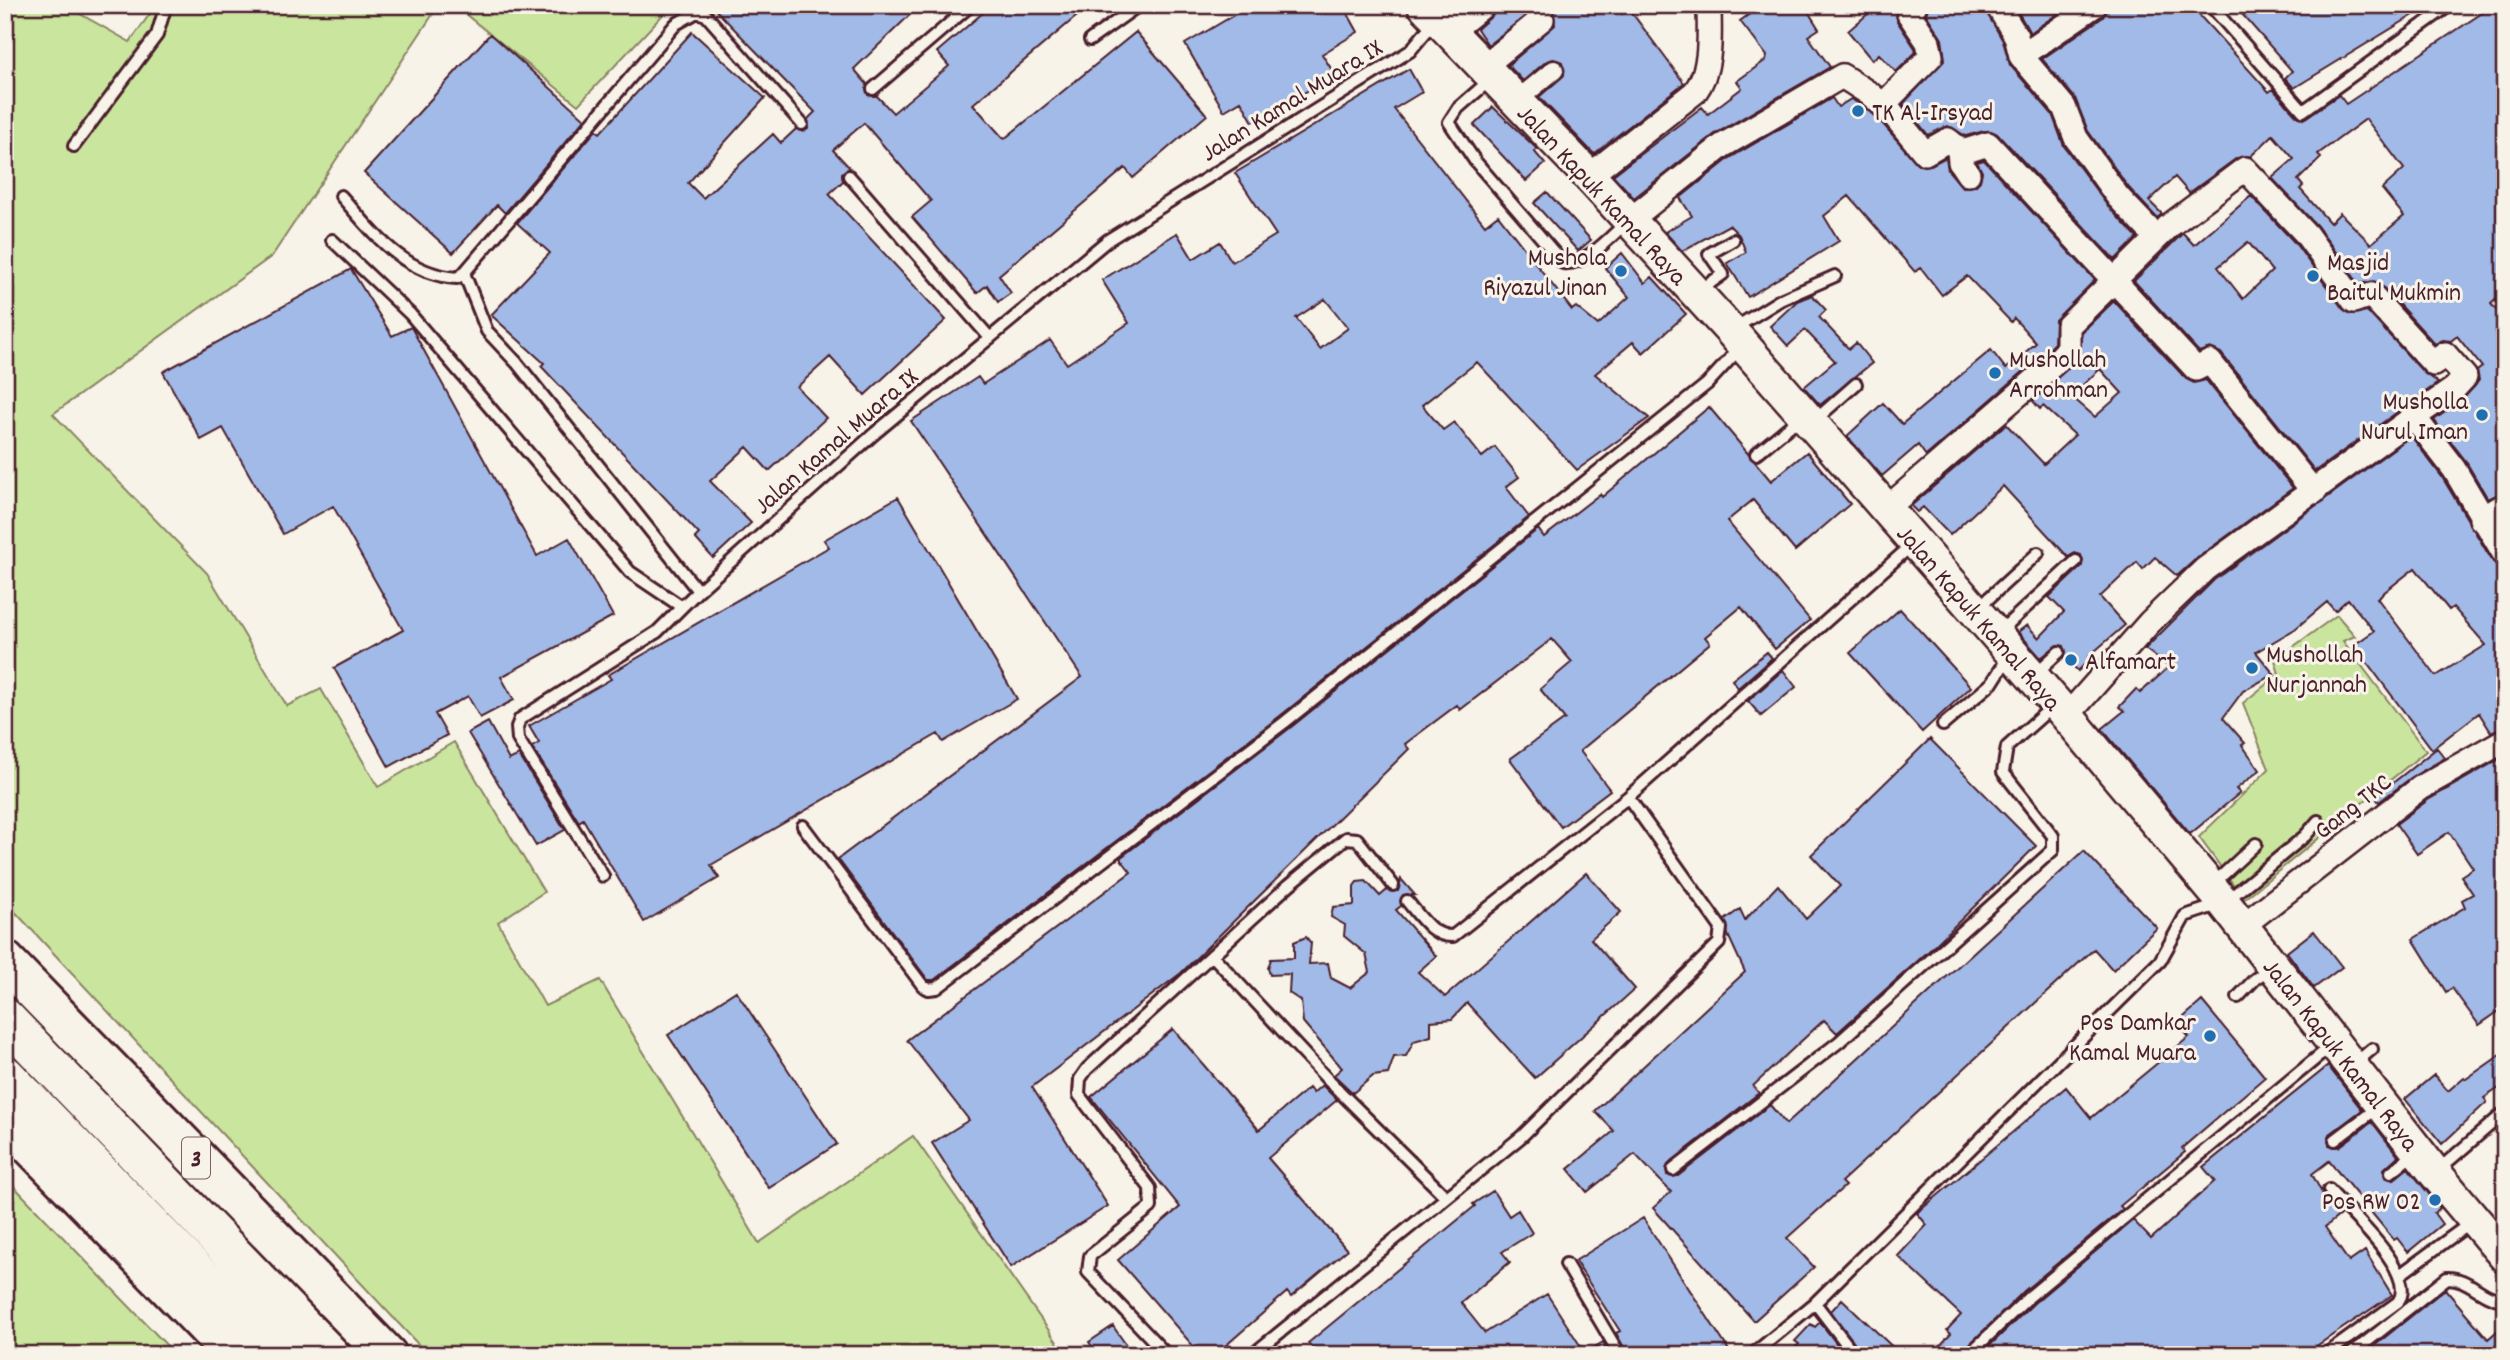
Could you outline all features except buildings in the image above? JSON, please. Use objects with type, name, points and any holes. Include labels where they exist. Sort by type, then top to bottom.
[{"type":"highway","name":"3","points":[[5,961],[387,1355]]},
{"type":"highway","name":"3","points":[[5,1018],[330,1355]]},
{"type":"highway","points":[[5,1075],[278,1355]]},
{"type":"highway","points":[[5,1119],[234,1355]]},
{"type":"main road","name":"Jalan Kapuk Kamal Raya","points":[[1437,19],[1589,176],[1737,338],[2061,710],[2273,966],[2353,1052],[2383,1104],[2426,1162],[2474,1221],[2503,1250]]},
{"type":"street","points":[[1437,19],[1484,5]]},
{"type":"street","points":[[1589,176],[1695,92],[1704,81],[1709,57],[1709,5]]},
{"type":"street","points":[[1883,105],[1930,56],[1928,42],[1909,14],[1915,5]]},
{"type":"street","points":[[1997,5],[2016,36],[2021,56],[2064,107],[2076,138],[2118,197],[2157,238]]},
{"type":"street","points":[[2021,56],[2095,5]]},
{"type":"street","points":[[1487,73],[1542,19]]},
{"type":"street","points":[[1516,102],[1554,71]]},
{"type":"street","points":[[1630,220],[1722,146],[1842,76],[1883,105],[1923,151],[1948,140],[1959,151],[1960,162],[1968,174]]},
{"type":"street","points":[[1959,151],[1988,144],[2196,369],[2210,362],[2314,492]]},
{"type":"street","points":[[1886,509],[2057,360],[2068,349],[2068,326],[2157,238],[2242,170],[2248,170],[2306,234],[2354,301],[2371,295],[2420,353],[2434,364],[2445,355],[2465,377],[2454,389],[2205,569],[2061,710]]},
{"type":"street","points":[[2413,417],[2454,469],[2481,519],[2505,555]]},
{"type":"street","points":[[2481,519],[2505,505]]},
{"type":"street","name":"Gang TKC","points":[[2225,905],[2505,740]]},
{"type":"lane","points":[[74,146],[157,35],[166,5]]},
{"type":"lane","points":[[873,89],[971,5]]},
{"type":"lane","points":[[1090,40],[1139,5]]},
{"type":"lane","points":[[2210,5],[2303,111],[2450,5]]},
{"type":"lane","points":[[341,195],[391,253],[422,270],[457,278],[676,24],[697,12],[706,15],[802,124]]},
{"type":"lane","name":"Jalan Kamal Muara IX","points":[[603,876],[518,739],[517,727],[520,719],[657,632],[698,591],[875,433],[1108,240],[1410,51],[1437,19]]},
{"type":"lane","points":[[1487,73],[1449,122],[1475,161],[1563,262],[1574,264],[1583,259],[1630,220]]},
{"type":"lane","points":[[849,176],[990,338]]},
{"type":"lane","points":[[332,240],[410,314],[631,572],[682,607]]},
{"type":"lane","points":[[1696,293],[1723,274],[1709,254],[1733,240]]},
{"type":"lane","points":[[464,273],[487,331],[517,363],[698,591]]},
{"type":"lane","points":[[803,826],[923,986],[929,989],[937,988],[1285,722],[1707,384],[1737,338],[1780,300],[1835,276]]},
{"type":"lane","points":[[1756,454],[1856,384]]},
{"type":"lane","points":[[1407,901],[1434,931],[1444,936],[1453,936],[1628,797],[1915,542]]},
{"type":"lane","points":[[1974,612],[2038,553]]},
{"type":"lane","points":[[1943,725],[1992,683],[2003,645],[2076,561]]},
{"type":"lane","points":[[2032,677],[2059,652]]},
{"type":"lane","points":[[1673,1170],[1839,1042],[2048,856],[2053,850],[2053,836],[2003,772],[2003,758],[2007,747],[2061,710]]},
{"type":"lane","points":[[1252,1355],[1521,1137],[1719,943],[1721,928],[1628,797]]},
{"type":"lane","points":[[1752,1355],[1815,1303],[2160,961],[2185,916],[2225,905],[2305,836],[2318,821]]},
{"type":"lane","points":[[1167,1355],[1088,1272],[1090,1256],[1151,1207],[1150,1188],[1079,1095],[1078,1088],[1087,1069],[1346,838],[1357,839],[1393,885]]},
{"type":"lane","points":[[2225,905],[2256,844]]},
{"type":"lane","points":[[1212,955],[1330,1082],[1445,1196]]},
{"type":"lane","points":[[2238,997],[2255,979],[2273,966]]},
{"type":"lane","points":[[1968,1355],[2029,1297],[2353,1052]]},
{"type":"lane","points":[[2335,1140],[2383,1104]]},
{"type":"lane","points":[[2391,1172],[2426,1162],[2461,1147],[2505,1112]]},
{"type":"lane","points":[[2325,1355],[2398,1303],[2403,1292],[2401,1274],[2329,1190]]},
{"type":"lane","points":[[2401,1274],[2474,1221]]},
{"type":"lane","points":[[1566,1264],[1620,1355]]},
{"type":"lane","points":[[2350,1355],[2447,1278],[2459,1277],[2496,1300],[2505,1300]]},
{"type":"lane","points":[[1815,1303],[1855,1355]]},
{"type":"green space","points":[[5,5],[64,5],[130,42],[156,5],[439,5],[272,256],[53,414],[207,573],[287,706],[321,689],[378,787],[454,742],[544,892],[498,922],[545,1006],[600,980],[759,1243],[913,1136],[1066,1355],[428,1355],[5,901]]},
{"type":"green space","points":[[454,5],[672,5],[578,105]]},
{"type":"green space","points":[[2337,615],[2355,636],[2343,641],[2426,751],[2244,899],[2199,837],[2269,769],[2243,703],[2279,674],[2275,660]]},
{"type":"green space","points":[[5,1177],[176,1355],[5,1355]]},
{"type":"place","name":"TK Al-Irsyad","points":[[1858,111]]},
{"type":"place","name":"Mushola Riyazul Jinan","points":[[1621,271]]},
{"type":"place","name":"Masjid Baitul Mukmin","points":[[2313,276]]},
{"type":"place","name":"Mushollah Arrohman","points":[[1995,373]]},
{"type":"place","name":"Musholla Nurul Iman","points":[[2482,415]]},
{"type":"place","name":"Alfamart","points":[[2071,660]]},
{"type":"place","name":"Mushollah Nurjannah","points":[[2252,668]]},
{"type":"place","name":"Pos Damkar Kamal Muara","points":[[2210,1036]]},
{"type":"place","name":"Pos RW 02","points":[[2435,1200]]}]
